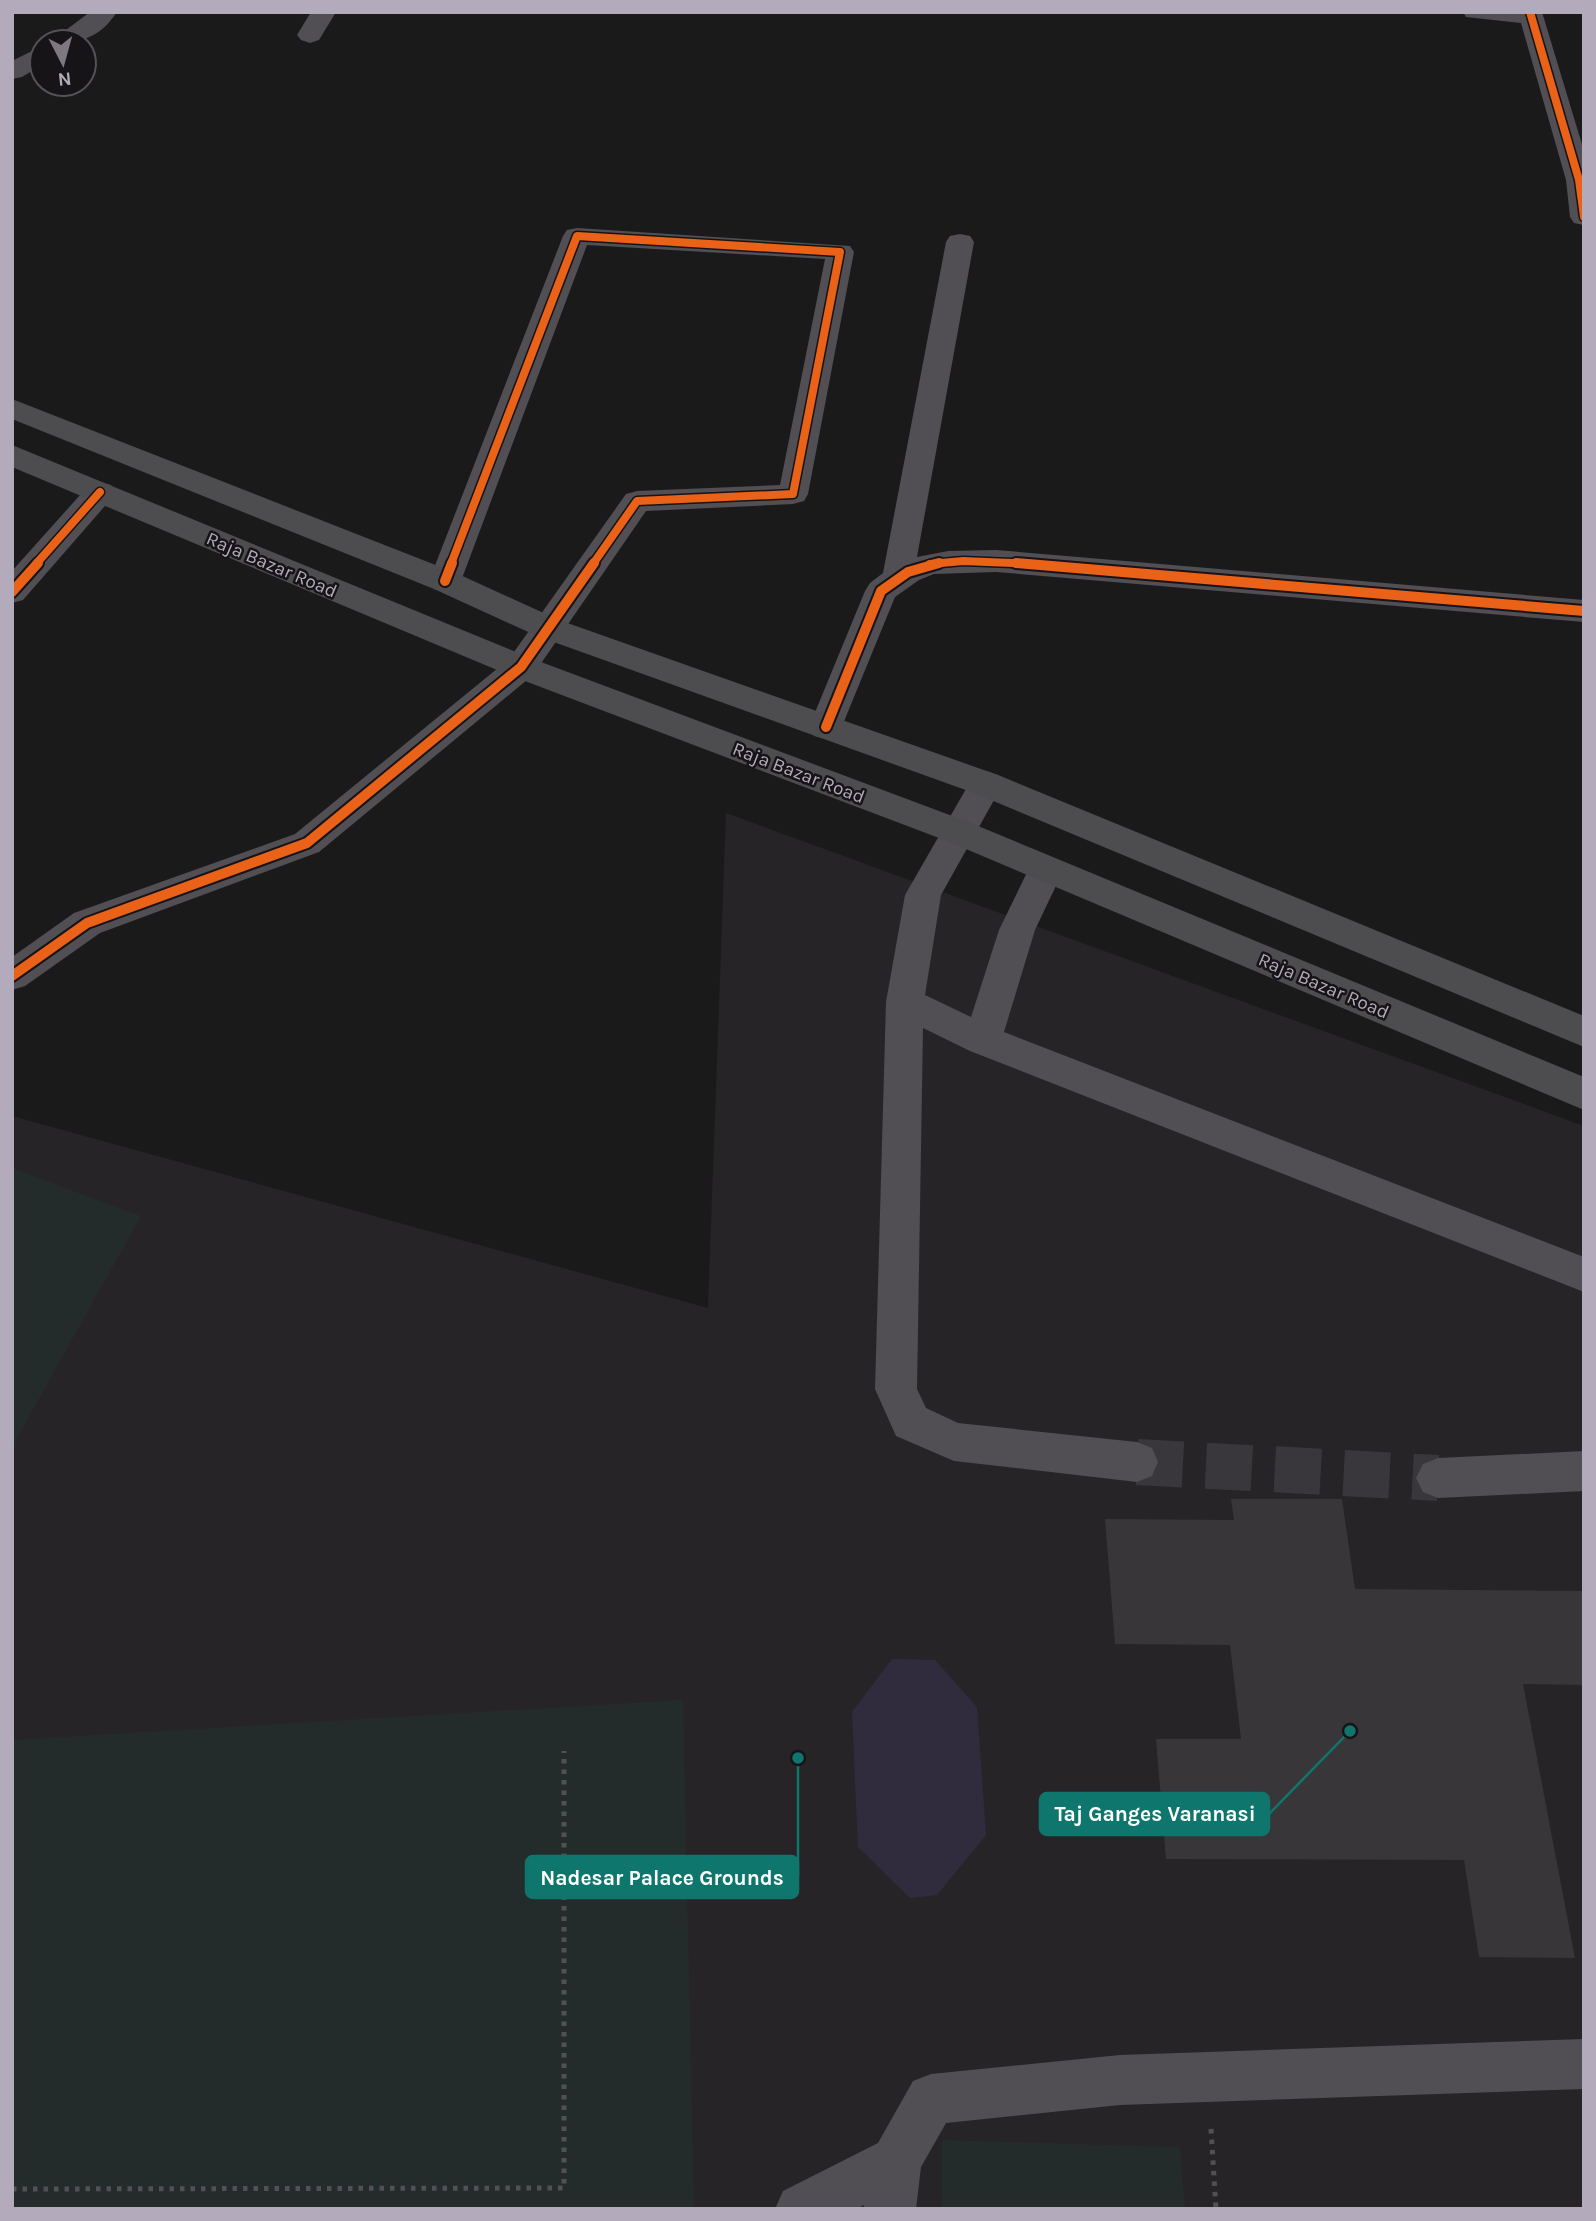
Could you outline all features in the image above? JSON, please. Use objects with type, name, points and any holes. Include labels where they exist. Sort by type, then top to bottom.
[{"type":"main road","points":[[12,408],[445,581],[548,628],[986,784],[1584,1032]]},
{"type":"main road","name":"Raja Bazar Road","points":[[12,454],[521,667],[959,832],[1584,1094]]},
{"type":"street","points":[[87,28],[105,12]]},
{"type":"street","points":[[310,35],[324,12]]},
{"type":"street","points":[[1475,12],[1531,15],[1581,181],[1584,217]]},
{"type":"street","points":[[13,76],[28,65]]},
{"type":"street","points":[[12,976],[88,923],[307,843],[521,667],[637,501],[793,494],[840,252],[577,236],[445,581]]},
{"type":"street","points":[[898,576],[960,242]]},
{"type":"street","points":[[17,581],[100,492]]},
{"type":"street","points":[[826,727],[881,591],[898,576],[922,564],[948,560],[996,561],[1584,611]]},
{"type":"street","points":[[986,784],[923,895],[905,1002],[896,1389],[911,1422],[954,1442],[1137,1462]]},
{"type":"street","points":[[983,1040],[1017,930],[1046,869]]},
{"type":"street","points":[[905,1002],[983,1040],[1584,1275]]},
{"type":"street","points":[[1438,1478],[1578,1476]]},
{"type":"street","points":[[801,2209],[893,2185],[931,2099],[1119,2080],[1584,2064]]},
{"type":"path","points":[[12,2189],[564,2188],[564,1751]]},
{"type":"path","points":[[1208,2076],[1216,2209]]},
{"type":"shaded area","points":[[726,813],[1584,1126],[1584,2209],[12,2209],[12,1116],[708,1308]]},
{"type":"shaded area","points":[[12,1168],[141,1216],[12,1447]]},
{"type":"shaded area","points":[[892,1659],[935,1660],[977,1707],[986,1835],[937,1895],[910,1898],[858,1847],[852,1712]]},
{"type":"shaded area","points":[[683,1700],[694,2209],[12,2209],[12,1740]]},
{"type":"shaded area","points":[[942,2140],[1180,2147],[1185,2209],[942,2209]]},
{"type":"building","points":[[1231,1499],[1342,1499],[1355,1589],[1584,1591],[1584,1685],[1523,1684],[1575,1958],[1479,1957],[1464,1860],[1166,1859],[1156,1739],[1241,1739],[1230,1645],[1115,1644],[1105,1519],[1234,1520]]},
{"type":"tunnel","points":[[1137,1462],[1438,1478]]},
{"type":"cycle path","points":[[1530,12],[1579,180],[1584,217]]},
{"type":"cycle path","points":[[12,976],[87,923],[307,843],[521,667],[637,501],[793,494],[840,252],[577,236],[445,581]]},
{"type":"cycle path","points":[[12,592],[100,492]]},
{"type":"cycle path","points":[[826,727],[881,591],[908,572],[934,563],[996,561],[1584,611]]},
{"type":"place","name":"Taj Ganges Varanasi","points":[[1350,1731]]},
{"type":"place","name":"Nadesar Palace Grounds","points":[[798,1758]]}]
